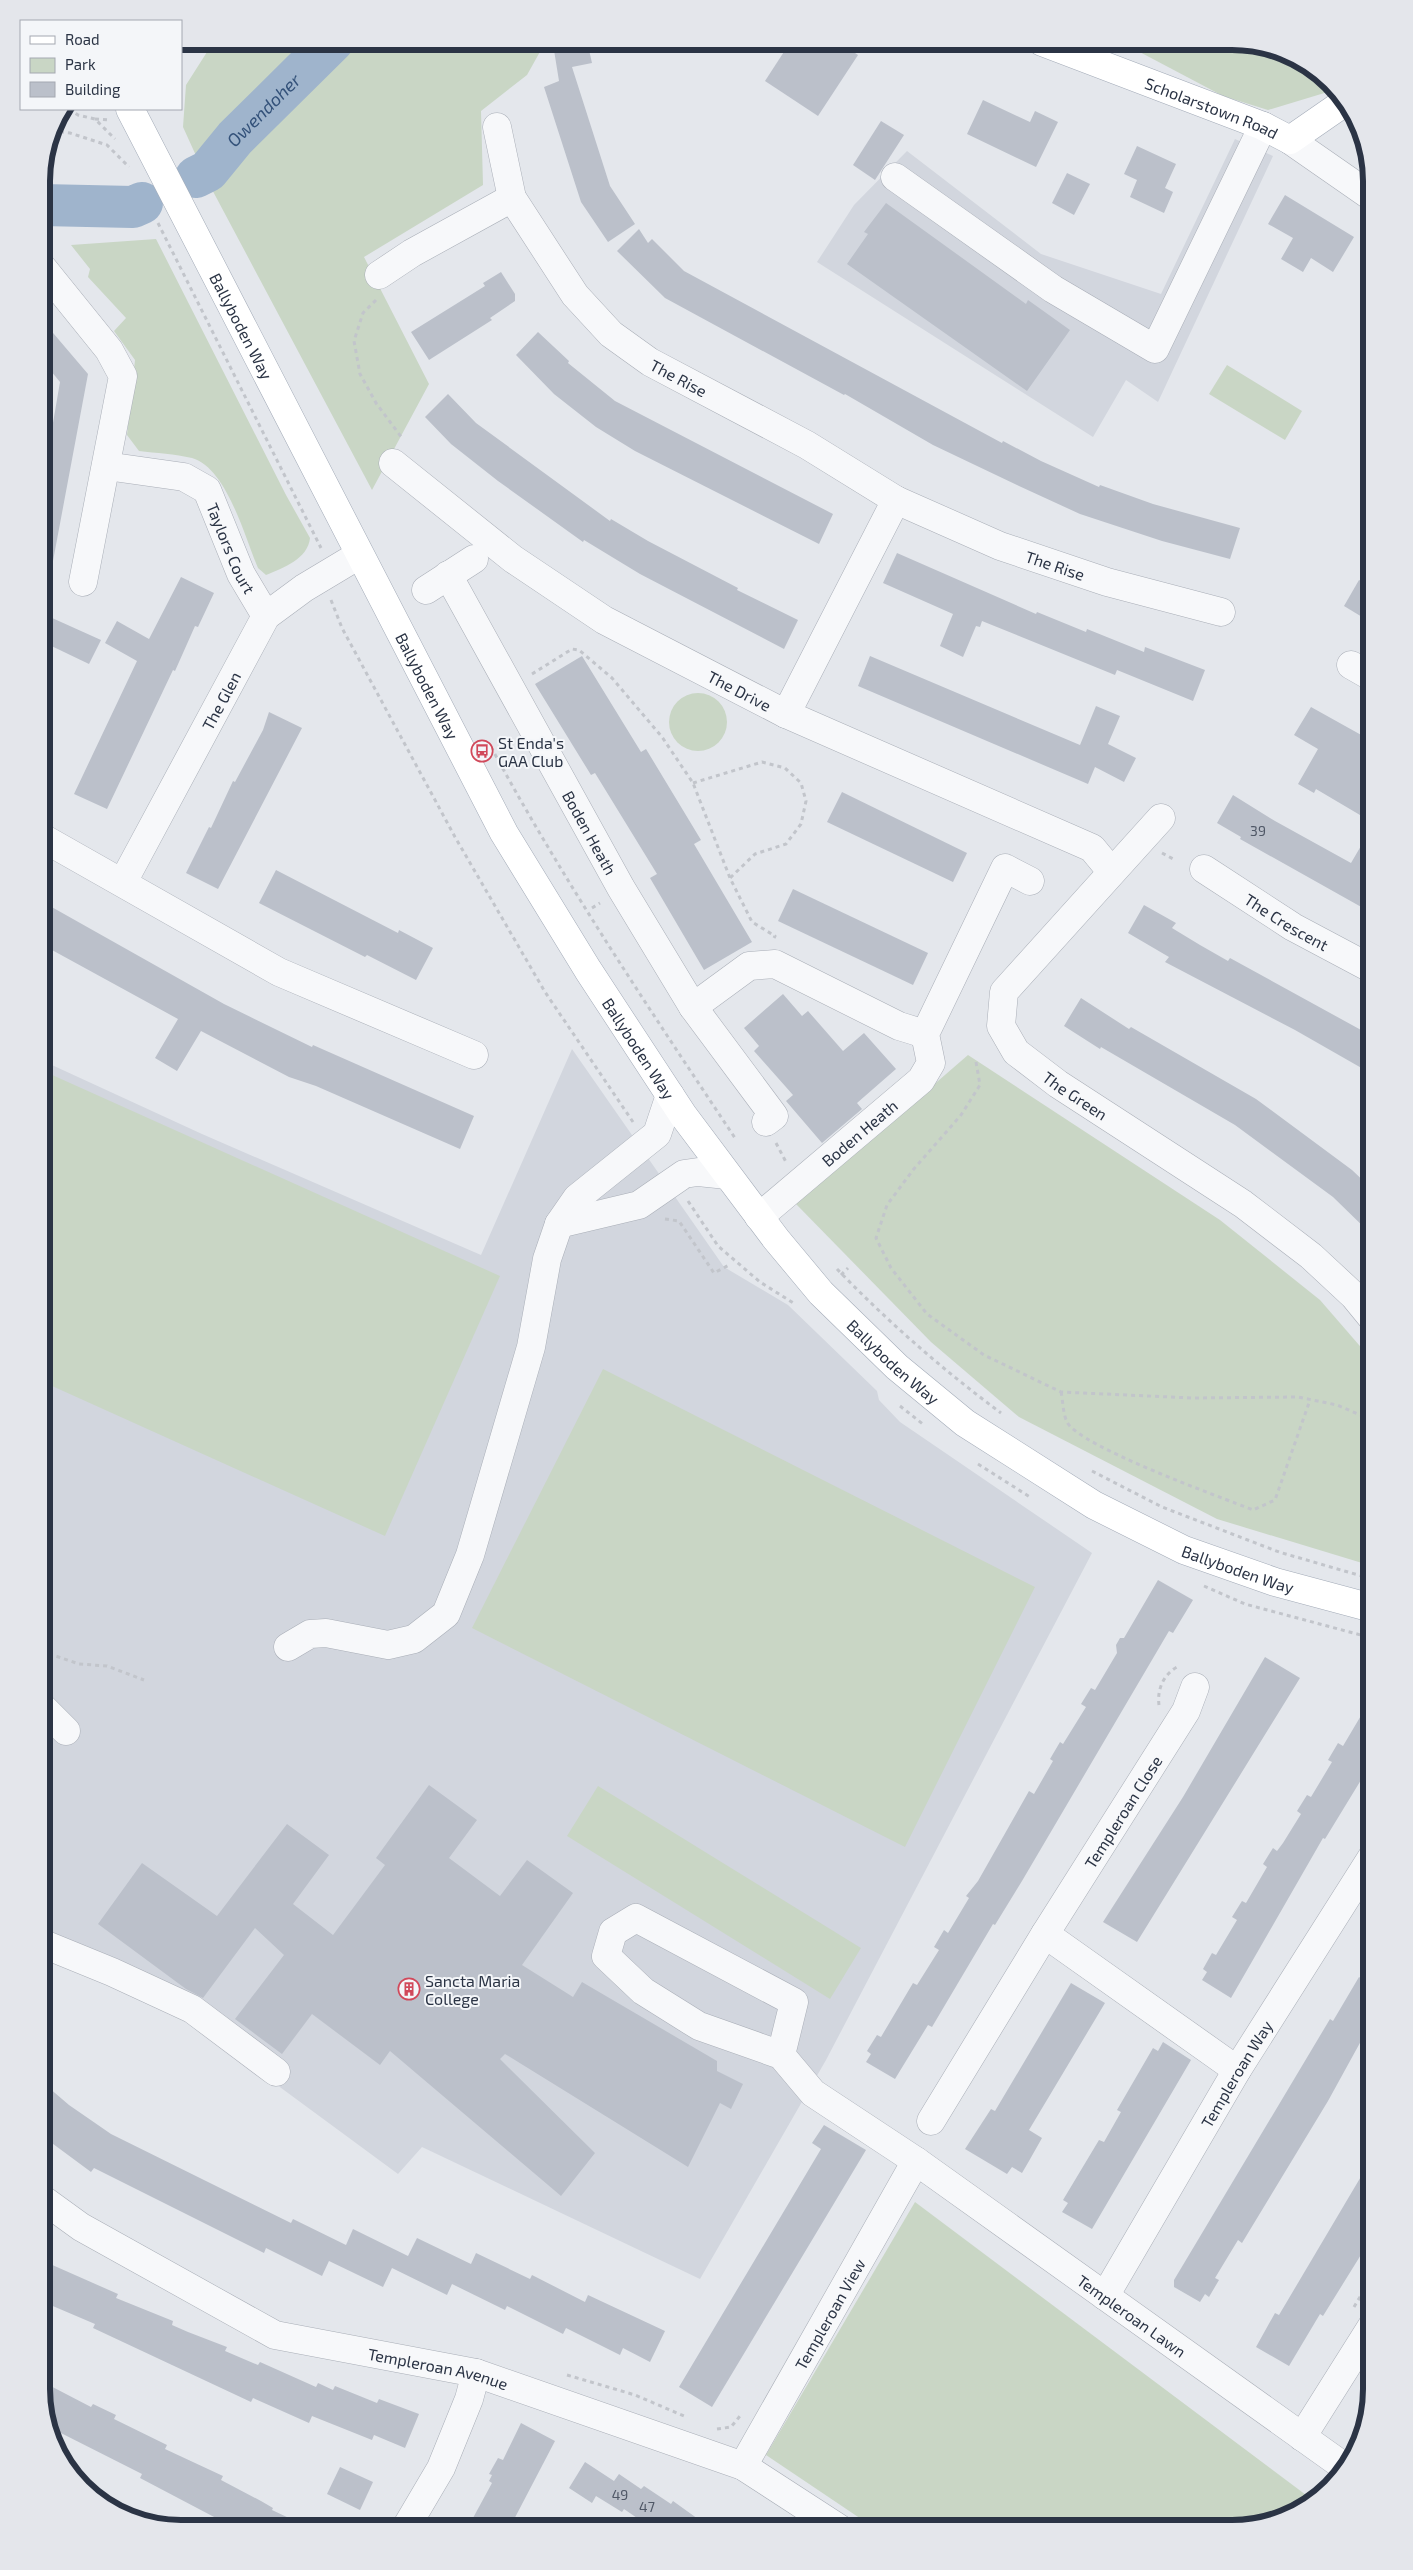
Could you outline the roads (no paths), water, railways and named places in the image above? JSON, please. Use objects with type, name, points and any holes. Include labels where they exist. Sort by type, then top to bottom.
[{"type":"main road","name":"Scholarstown Road","points":[[1063,50],[1263,126],[1290,140]]},
{"type":"main road","points":[[1290,140],[1339,106]]},
{"type":"main road","name":"Ballyboden Way","points":[[130,110],[145,170],[184,214],[358,555],[504,833],[588,970],[670,1095],[759,1217],[821,1293],[897,1367],[965,1423],[1094,1505],[1184,1550],[1275,1582],[1363,1606]]},
{"type":"street","points":[[895,177],[1054,289],[1155,349],[1263,126]]},
{"type":"street","name":"The Rise","points":[[496,127],[512,198],[575,295],[611,334],[650,362],[807,445],[896,500],[1000,546],[1107,582],[1221,612]]},
{"type":"street","name":"Scholarstown Road","points":[[1290,140],[1363,191]]},
{"type":"street","points":[[380,285],[412,253],[512,198]]},
{"type":"street","points":[[50,277],[109,350],[123,376],[83,582]]},
{"type":"street","name":"The Drive","points":[[393,463],[505,553],[604,620],[786,714],[1092,848],[1111,871]]},
{"type":"street","name":"Taylors Court","points":[[106,466],[184,477],[207,490],[241,574],[266,616]]},
{"type":"street","points":[[786,714],[896,500]]},
{"type":"street","name":"The Glen","points":[[123,882],[266,616],[358,555]]},
{"type":"street","name":"Boden Heath","points":[[474,559],[437,583],[510,688],[621,888],[693,1007],[774,1116],[766,1122]]},
{"type":"street","name":"The Green","points":[[1161,818],[1111,871],[1004,992],[1001,1026],[1016,1052],[1058,1084],[1243,1204],[1311,1256],[1354,1296],[1363,1307]]},
{"type":"street","points":[[50,841],[278,972],[474,1055]]},
{"type":"street","points":[[693,1007],[749,966],[775,964],[899,1026],[925,1034],[1005,868],[1030,881]]},
{"type":"street","name":"The Crescent","points":[[1204,869],[1293,927],[1363,964]]},
{"type":"street","name":"Boden Heath","points":[[759,1217],[921,1080],[932,1063],[925,1034]]},
{"type":"street","points":[[288,1647],[310,1634],[326,1633],[388,1645],[414,1639],[446,1614],[470,1555],[531,1347],[547,1259],[559,1224],[577,1198],[648,1143],[662,1124],[670,1095]]},
{"type":"street","points":[[559,1224],[639,1205],[673,1179],[684,1174],[698,1172],[727,1175]]},
{"type":"street","name":"Templeroan Close","points":[[931,2121],[1045,1934],[1186,1711],[1195,1687]]},
{"type":"street","points":[[50,1715],[66,1731]]},
{"type":"street","name":"Templeroan Way","points":[[1106,2296],[1363,1856]]},
{"type":"street","points":[[636,1918],[794,2002],[781,2055],[699,2026],[643,1991],[606,1956],[613,1932],[636,1918]]},
{"type":"street","points":[[1045,1934],[1237,2070]]},
{"type":"street","points":[[50,1947],[112,1972],[192,2009],[276,2072]]},
{"type":"street","name":"Templeroan Lawn","points":[[781,2055],[813,2093],[916,2161],[1340,2464]]},
{"type":"street","name":"Templeroan View","points":[[743,2466],[916,2161]]},
{"type":"street","name":"Templeroan Avenue","points":[[50,2205],[81,2227],[275,2335],[476,2373],[743,2466],[826,2520]]},
{"type":"street","points":[[1302,2437],[1362,2318]]},
{"type":"street","points":[[410,2520],[441,2468],[469,2399],[476,2373]]},
{"type":"waterway","name":"Owendoher","points":[[196,177],[208,171],[235,138],[324,50]]},
{"type":"waterway","name":"Owendoher","points":[[50,205],[133,207],[142,203]]},
{"type":"place","name":"St Enda's GAA Club","points":[[482,751]]},
{"type":"place","name":"Sancta Maria College","points":[[409,1989]]}]
